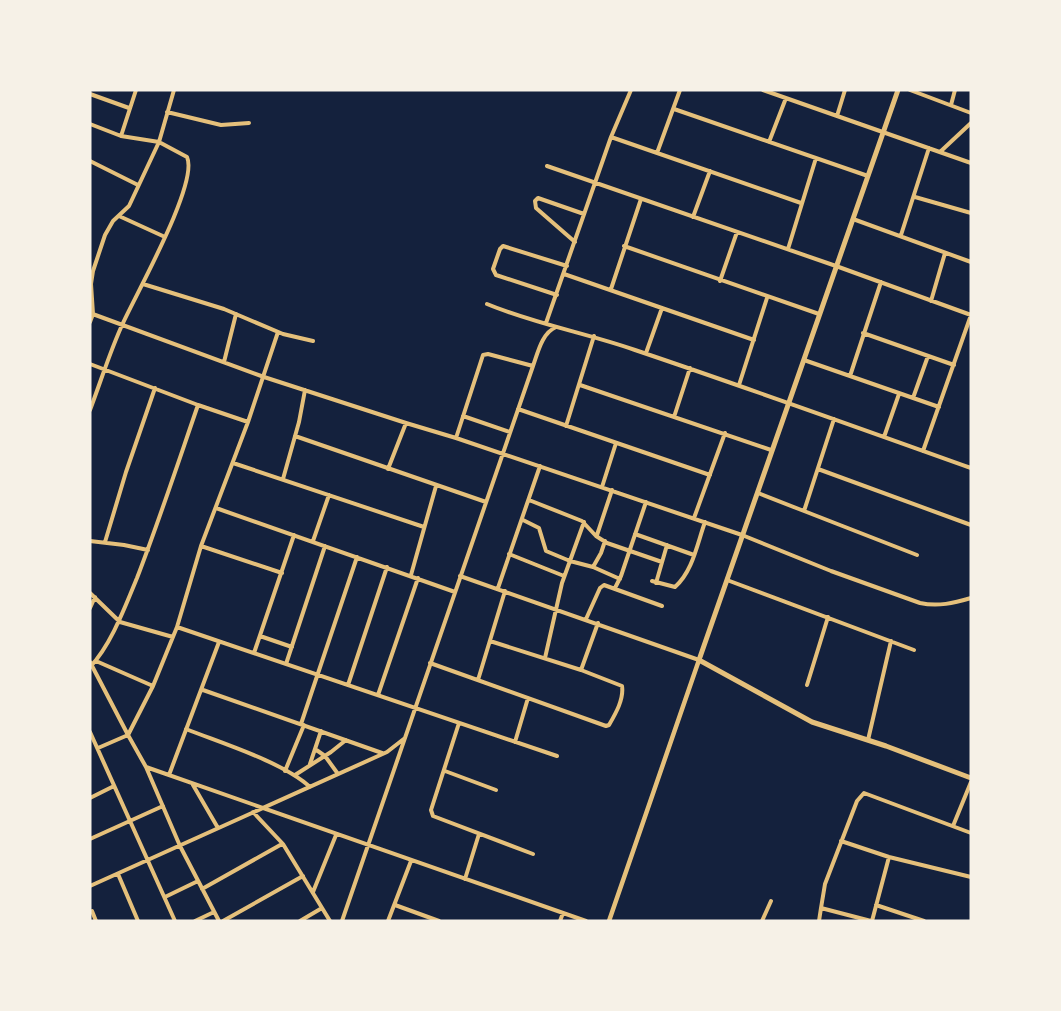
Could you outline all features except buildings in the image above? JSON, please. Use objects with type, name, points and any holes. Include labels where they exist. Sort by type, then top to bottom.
[{"type":"main road","points":[[898,90],[699,660],[812,722],[868,740],[971,780]]},
{"type":"street","points":[[121,136],[136,90]]},
{"type":"street","points":[[90,322],[92,266],[109,227],[129,206],[159,142],[174,90]]},
{"type":"street","points":[[546,323],[594,183],[631,90]]},
{"type":"street","points":[[657,153],[680,90]]},
{"type":"street","points":[[763,90],[971,162]]},
{"type":"street","points":[[837,116],[845,90]]},
{"type":"street","points":[[910,90],[971,113]]},
{"type":"street","points":[[951,105],[955,90]]},
{"type":"street","points":[[90,94],[129,108]]},
{"type":"street","points":[[770,142],[786,98]]},
{"type":"street","points":[[674,109],[868,176]]},
{"type":"street","points":[[167,112],[221,125],[249,123]]},
{"type":"street","points":[[940,152],[971,123]]},
{"type":"street","points":[[90,124],[121,136],[159,142],[189,158],[184,186],[165,237],[122,324],[90,410]]},
{"type":"street","points":[[611,137],[801,203]]},
{"type":"street","points":[[901,235],[929,148]]},
{"type":"street","points":[[788,249],[816,158]]},
{"type":"street","points":[[90,161],[138,184]]},
{"type":"street","points":[[547,166],[971,315],[923,451]]},
{"type":"street","points":[[693,217],[710,171]]},
{"type":"street","points":[[915,197],[971,213]]},
{"type":"street","points":[[575,242],[536,208],[535,201],[538,198],[584,213]]},
{"type":"street","points":[[610,289],[641,199]]},
{"type":"street","points":[[119,216],[165,237]]},
{"type":"street","points":[[853,219],[971,262]]},
{"type":"street","points":[[720,281],[737,232]]},
{"type":"street","points":[[557,295],[496,275],[493,269],[503,246],[567,266]]},
{"type":"street","points":[[624,246],[819,314]]},
{"type":"street","points":[[931,301],[945,253]]},
{"type":"street","points":[[564,274],[754,340]]},
{"type":"street","points":[[850,376],[880,282]]},
{"type":"street","points":[[143,284],[236,314],[278,332],[313,341]]},
{"type":"street","points":[[739,386],[768,298]]},
{"type":"street","points":[[487,304],[646,353],[971,468]]},
{"type":"street","points":[[646,353],[662,308]]},
{"type":"street","points":[[92,314],[264,377],[502,453],[694,518],[920,603],[951,604],[971,598]]},
{"type":"street","points":[[224,362],[236,314]]},
{"type":"street","points":[[342,921],[533,366],[545,337],[552,328],[556,327]]},
{"type":"street","points":[[98,748],[128,735],[153,686],[177,627],[201,546],[248,422],[278,332]]},
{"type":"street","points":[[863,333],[954,365]]},
{"type":"street","points":[[566,426],[594,336]]},
{"type":"street","points":[[456,438],[483,355],[488,354],[533,366]]},
{"type":"street","points":[[913,398],[928,356]]},
{"type":"street","points":[[803,359],[939,407]]},
{"type":"street","points":[[90,364],[248,422]]},
{"type":"street","points":[[674,417],[690,368]]},
{"type":"street","points":[[580,385],[771,450]]},
{"type":"street","points":[[105,542],[155,388]]},
{"type":"street","points":[[283,479],[305,390]]},
{"type":"street","points":[[884,437],[899,394]]},
{"type":"street","points":[[92,664],[120,622],[148,550],[198,405]]},
{"type":"street","points":[[518,409],[710,475]]},
{"type":"street","points":[[463,416],[510,432]]},
{"type":"street","points":[[804,511],[834,419]]},
{"type":"street","points":[[388,469],[406,423]]},
{"type":"street","points":[[694,518],[725,433]]},
{"type":"street","points":[[295,436],[486,502]]},
{"type":"street","points":[[602,487],[616,443]]},
{"type":"street","points":[[233,463],[424,527]]},
{"type":"street","points":[[498,588],[540,466]]},
{"type":"street","points":[[818,469],[971,525]]},
{"type":"street","points":[[411,575],[436,486]]},
{"type":"street","points":[[596,536],[612,490]]},
{"type":"street","points":[[757,492],[917,555]]},
{"type":"street","points":[[314,542],[329,495]]},
{"type":"street","points":[[529,500],[584,522],[596,536],[605,541],[662,562]]},
{"type":"street","points":[[615,588],[646,502]]},
{"type":"street","points":[[216,508],[455,591]]},
{"type":"street","points":[[523,520],[539,528],[546,551],[620,579]]},
{"type":"street","points":[[545,658],[564,576],[584,522]]},
{"type":"street","points":[[667,545],[654,582],[675,587],[686,576],[705,522]]},
{"type":"street","points":[[635,534],[694,555]]},
{"type":"street","points":[[254,653],[294,535]]},
{"type":"street","points":[[90,541],[148,550]]},
{"type":"street","points":[[593,567],[605,541]]},
{"type":"street","points":[[201,546],[282,573]]},
{"type":"street","points":[[286,664],[325,546]]},
{"type":"street","points":[[509,554],[564,576]]},
{"type":"street","points":[[285,771],[357,557]]},
{"type":"street","points":[[348,685],[387,567]]},
{"type":"street","points":[[460,576],[598,622],[699,660],[609,921]]},
{"type":"street","points":[[378,695],[418,578]]},
{"type":"street","points":[[727,580],[914,650]]},
{"type":"street","points":[[586,619],[601,587],[606,586],[662,606]]},
{"type":"street","points":[[478,680],[505,591]]},
{"type":"street","points":[[90,593],[120,622],[173,637]]},
{"type":"street","points":[[90,608],[95,597]]},
{"type":"street","points":[[807,685],[828,617]]},
{"type":"street","points":[[581,670],[598,622]]},
{"type":"street","points":[[177,627],[557,756]]},
{"type":"street","points":[[260,636],[292,647]]},
{"type":"street","points":[[430,663],[608,726],[620,703],[623,687],[581,670],[490,641]]},
{"type":"street","points":[[868,740],[891,641]]},
{"type":"street","points":[[168,775],[203,690],[219,642]]},
{"type":"street","points":[[92,664],[153,686]]},
{"type":"street","points":[[92,664],[146,767],[202,890],[221,921],[303,876]]},
{"type":"street","points":[[203,690],[383,754]]},
{"type":"street","points":[[514,742],[528,698]]},
{"type":"street","points":[[459,723],[431,810],[433,816],[532,854]]},
{"type":"street","points":[[186,729],[295,775],[310,787]]},
{"type":"street","points":[[310,765],[321,731]]},
{"type":"street","points":[[90,732],[175,921]]},
{"type":"street","points":[[90,886],[383,754],[395,748],[405,738]]},
{"type":"street","points":[[295,775],[346,739]]},
{"type":"street","points":[[315,749],[325,756],[338,774]]},
{"type":"street","points":[[146,767],[586,921]]},
{"type":"street","points":[[445,771],[495,790]]},
{"type":"street","points":[[953,826],[971,780]]},
{"type":"street","points":[[192,783],[218,828]]},
{"type":"street","points":[[90,798],[114,786]]},
{"type":"street","points":[[819,921],[825,884],[857,801],[864,793],[971,833]]},
{"type":"street","points":[[90,839],[163,806]]},
{"type":"street","points":[[254,812],[283,844],[330,921]]},
{"type":"street","points":[[465,879],[479,834]]},
{"type":"street","points":[[313,892],[336,835]]},
{"type":"street","points":[[841,841],[971,877]]},
{"type":"street","points":[[202,890],[283,844]]},
{"type":"street","points":[[821,908],[871,921],[889,856]]},
{"type":"street","points":[[388,921],[411,861]]},
{"type":"street","points":[[118,874],[138,921]]},
{"type":"street","points":[[165,897],[198,881]]},
{"type":"street","points":[[762,921],[771,902]]},
{"type":"street","points":[[394,905],[439,921]]},
{"type":"street","points":[[876,905],[924,921]]},
{"type":"street","points":[[300,921],[322,908]]},
{"type":"street","points":[[92,912],[96,921]]},
{"type":"street","points":[[195,921],[214,912]]},
{"type":"street","points":[[560,921],[563,913]]}]
